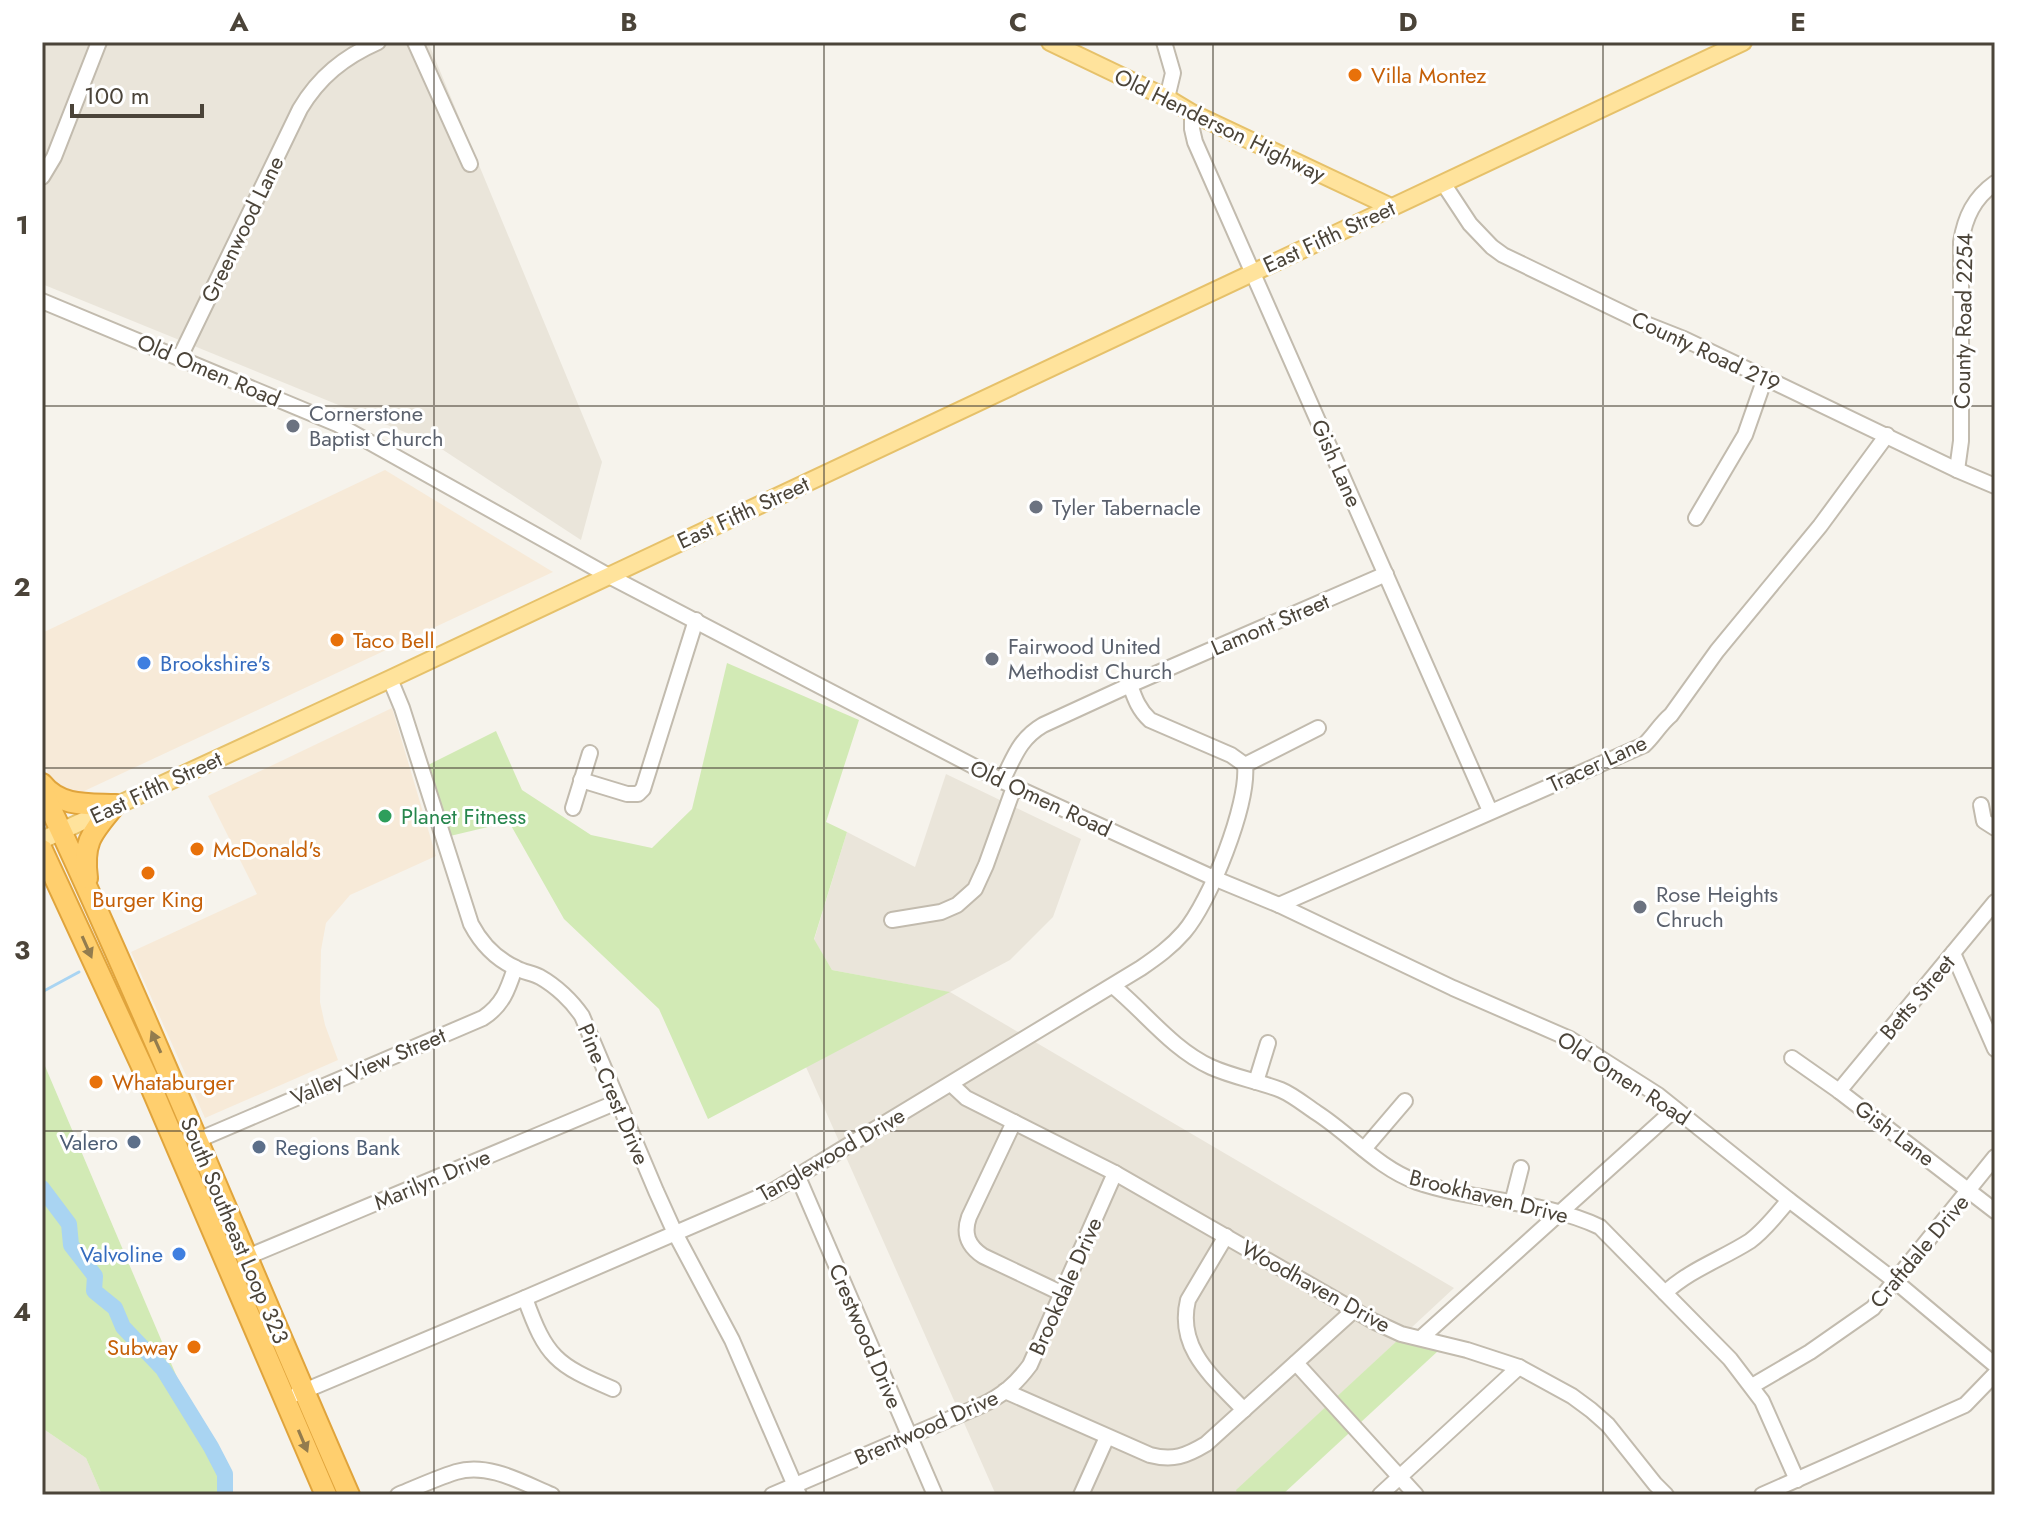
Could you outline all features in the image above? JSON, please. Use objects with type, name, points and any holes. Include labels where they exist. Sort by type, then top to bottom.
[{"type":"highway","points":[[42,787],[62,800],[115,805]]},
{"type":"highway","name":"South Southeast Loop 323","points":[[42,787],[247,1257],[326,1495]]},
{"type":"highway","points":[[89,890],[85,862],[87,847],[93,833],[115,805]]},
{"type":"highway","name":"South Southeast Loop 323","points":[[42,850],[294,1395],[349,1495]]},
{"type":"highway","points":[[42,876],[64,896]]},
{"type":"highway","points":[[160,1107],[170,1110],[186,1142],[198,1140]]},
{"type":"main road","name":"Old Henderson Highway","points":[[1050,42],[1391,207]]},
{"type":"main road","name":"East Fifth Street","points":[[42,840],[1743,42]]},
{"type":"street","points":[[42,177],[54,157],[99,42]]},
{"type":"street","name":"Greenwood Lane","points":[[180,357],[308,95],[338,64],[378,42]]},
{"type":"street","points":[[415,42],[470,164]]},
{"type":"street","points":[[1164,42],[1173,73],[1167,98]]},
{"type":"street","name":"Gish Lane","points":[[1192,113],[1195,142],[1490,811]]},
{"type":"street","name":"County Road 219","points":[[1443,183],[1470,224],[1503,255],[1995,486]]},
{"type":"street","name":"County Road 2254","points":[[1957,470],[1961,441],[1961,242],[1972,206],[1995,183]]},
{"type":"street","name":"Old Omen Road","points":[[42,301],[337,424],[609,576],[1008,784],[1570,1039],[1658,1095],[1895,1281],[1995,1365]]},
{"type":"street","points":[[1696,518],[1745,435],[1765,378]]},
{"type":"street","name":"Tracer Lane","points":[[1279,905],[1644,745],[1808,542],[1887,435]]},
{"type":"street","name":"Lamont Street","points":[[892,920],[941,912],[957,905],[975,889],[986,865],[1023,740],[1030,732],[1386,574]]},
{"type":"street","points":[[581,780],[627,794],[638,794],[643,789],[696,620]]},
{"type":"street","name":"Pine Crest Drive","points":[[390,679],[402,708],[468,918],[483,944],[499,958],[543,979],[579,1012],[675,1233],[732,1340],[797,1490]]},
{"type":"street","points":[[1130,685],[1143,714],[1150,720],[1231,755],[1245,765],[1318,728]]},
{"type":"street","points":[[573,808],[590,753]]},
{"type":"street","name":"Tanglewood Drive","points":[[294,1395],[762,1196],[1113,986],[1166,951],[1186,930],[1216,879],[1240,807],[1245,765]]},
{"type":"street","points":[[1981,805],[1984,821],[1995,828]]},
{"type":"street","name":"Betts Street","points":[[1839,1091],[1995,902]]},
{"type":"street","points":[[1953,953],[1995,1049]]},
{"type":"street","name":"Valley View Street","points":[[198,1140],[483,1018],[501,1003],[515,968]]},
{"type":"street","name":"Brookhaven Drive","points":[[1113,986],[1192,1056],[1211,1067],[1284,1091],[1397,1173],[1417,1182],[1584,1219],[1600,1227],[1730,1359],[1752,1386],[1762,1401],[1797,1480]]},
{"type":"street","points":[[1256,1082],[1268,1043]]},
{"type":"street","name":"Gish Lane","points":[[1792,1058],[1995,1211]]},
{"type":"street","name":"Woodhaven Drive","points":[[951,1084],[966,1098],[1115,1173],[1353,1311],[1401,1334],[1519,1367],[1572,1396],[1608,1425],[1666,1495]]},
{"type":"street","points":[[1364,1149],[1405,1101]]},
{"type":"street","name":"Marilyn Drive","points":[[247,1257],[617,1102]]},
{"type":"street","points":[[1421,1338],[1675,1109]]},
{"type":"street","points":[[1014,1122],[969,1217],[966,1233],[969,1243],[983,1256],[1061,1293]]},
{"type":"street","name":"Craftdale Drive","points":[[1752,1386],[1788,1366],[1873,1308],[1995,1157]]},
{"type":"street","points":[[1512,1203],[1521,1168]]},
{"type":"street","name":"Brookdale Drive","points":[[1005,1391],[1017,1383],[1030,1365],[1115,1173]]},
{"type":"street","name":"Crestwood Drive","points":[[798,1177],[935,1495]]},
{"type":"street","points":[[1665,1293],[1675,1283],[1751,1240],[1789,1200]]},
{"type":"street","points":[[1226,1236],[1188,1300],[1185,1311],[1187,1337],[1204,1367],[1244,1410]]},
{"type":"street","points":[[525,1298],[547,1349],[574,1372],[613,1389]]},
{"type":"street","name":"Brentwood Drive","points":[[772,1495],[797,1490],[909,1435],[980,1406],[1005,1391],[1150,1455],[1166,1459],[1180,1457],[1206,1444],[1353,1311]]},
{"type":"street","points":[[1296,1363],[1416,1495]]},
{"type":"street","points":[[1380,1495],[1519,1367]]},
{"type":"street","points":[[1762,1495],[1965,1405],[1995,1374]]},
{"type":"street","points":[[1081,1495],[1107,1437]]},
{"type":"street","points":[[398,1495],[470,1469],[502,1475],[552,1495]]},
{"type":"shaded area","points":[[42,42],[428,42],[602,462],[581,540],[434,444],[42,284]]},
{"type":"shaded area","points":[[385,470],[553,572],[80,793],[58,785],[48,774],[42,758],[42,633]]},
{"type":"shaded area","points":[[392,708],[436,856],[350,895],[326,923],[321,950],[320,1002],[338,1060],[205,1118],[131,952],[257,894],[208,796]]},
{"type":"shaded area","points":[[946,774],[1081,839],[1053,917],[1010,960],[950,992],[1454,1288],[1237,1490],[1238,1495],[996,1495],[806,1067],[948,992],[832,970],[814,940],[847,832],[915,867]]},
{"type":"shaded area","points":[[42,1428],[86,1458],[102,1495],[42,1495]]},
{"type":"green space","points":[[727,663],[859,720],[826,822],[847,832],[814,939],[832,970],[950,992],[708,1119],[659,1009],[564,919],[509,822],[450,836],[428,765],[496,731],[522,790],[591,835],[652,848],[692,809]]},
{"type":"green space","points":[[42,1059],[227,1495],[102,1495],[86,1458],[42,1428]]},
{"type":"green space","points":[[1399,1339],[1438,1351],[1282,1495],[1238,1495],[1236,1490]]},
{"type":"waterway","points":[[42,992],[79,972]]},
{"type":"waterway","points":[[42,1188],[69,1224],[71,1245],[95,1276],[94,1291],[115,1308],[123,1327],[163,1369],[211,1447],[225,1474],[225,1495]]},
{"type":"place","name":"Villa Montez","points":[[1355,75]]},
{"type":"place","name":"Cornerstone Baptist Church","points":[[293,426]]},
{"type":"place","name":"Tyler Tabernacle","points":[[1036,507]]},
{"type":"place","name":"Taco Bell","points":[[337,640]]},
{"type":"place","name":"Fairwood United Methodist Church","points":[[992,659]]},
{"type":"place","name":"Brookshire's","points":[[144,663]]},
{"type":"place","name":"Planet Fitness","points":[[385,816]]},
{"type":"place","name":"McDonald's","points":[[197,849]]},
{"type":"place","name":"Burger King","points":[[148,873]]},
{"type":"place","name":"Rose Heights Chruch","points":[[1640,907]]},
{"type":"place","name":"Whataburger","points":[[96,1082]]},
{"type":"place","name":"Valero","points":[[134,1142]]},
{"type":"place","name":"Regions Bank","points":[[259,1147]]},
{"type":"place","name":"Valvoline","points":[[179,1254]]},
{"type":"place","name":"Subway","points":[[194,1347]]}]
